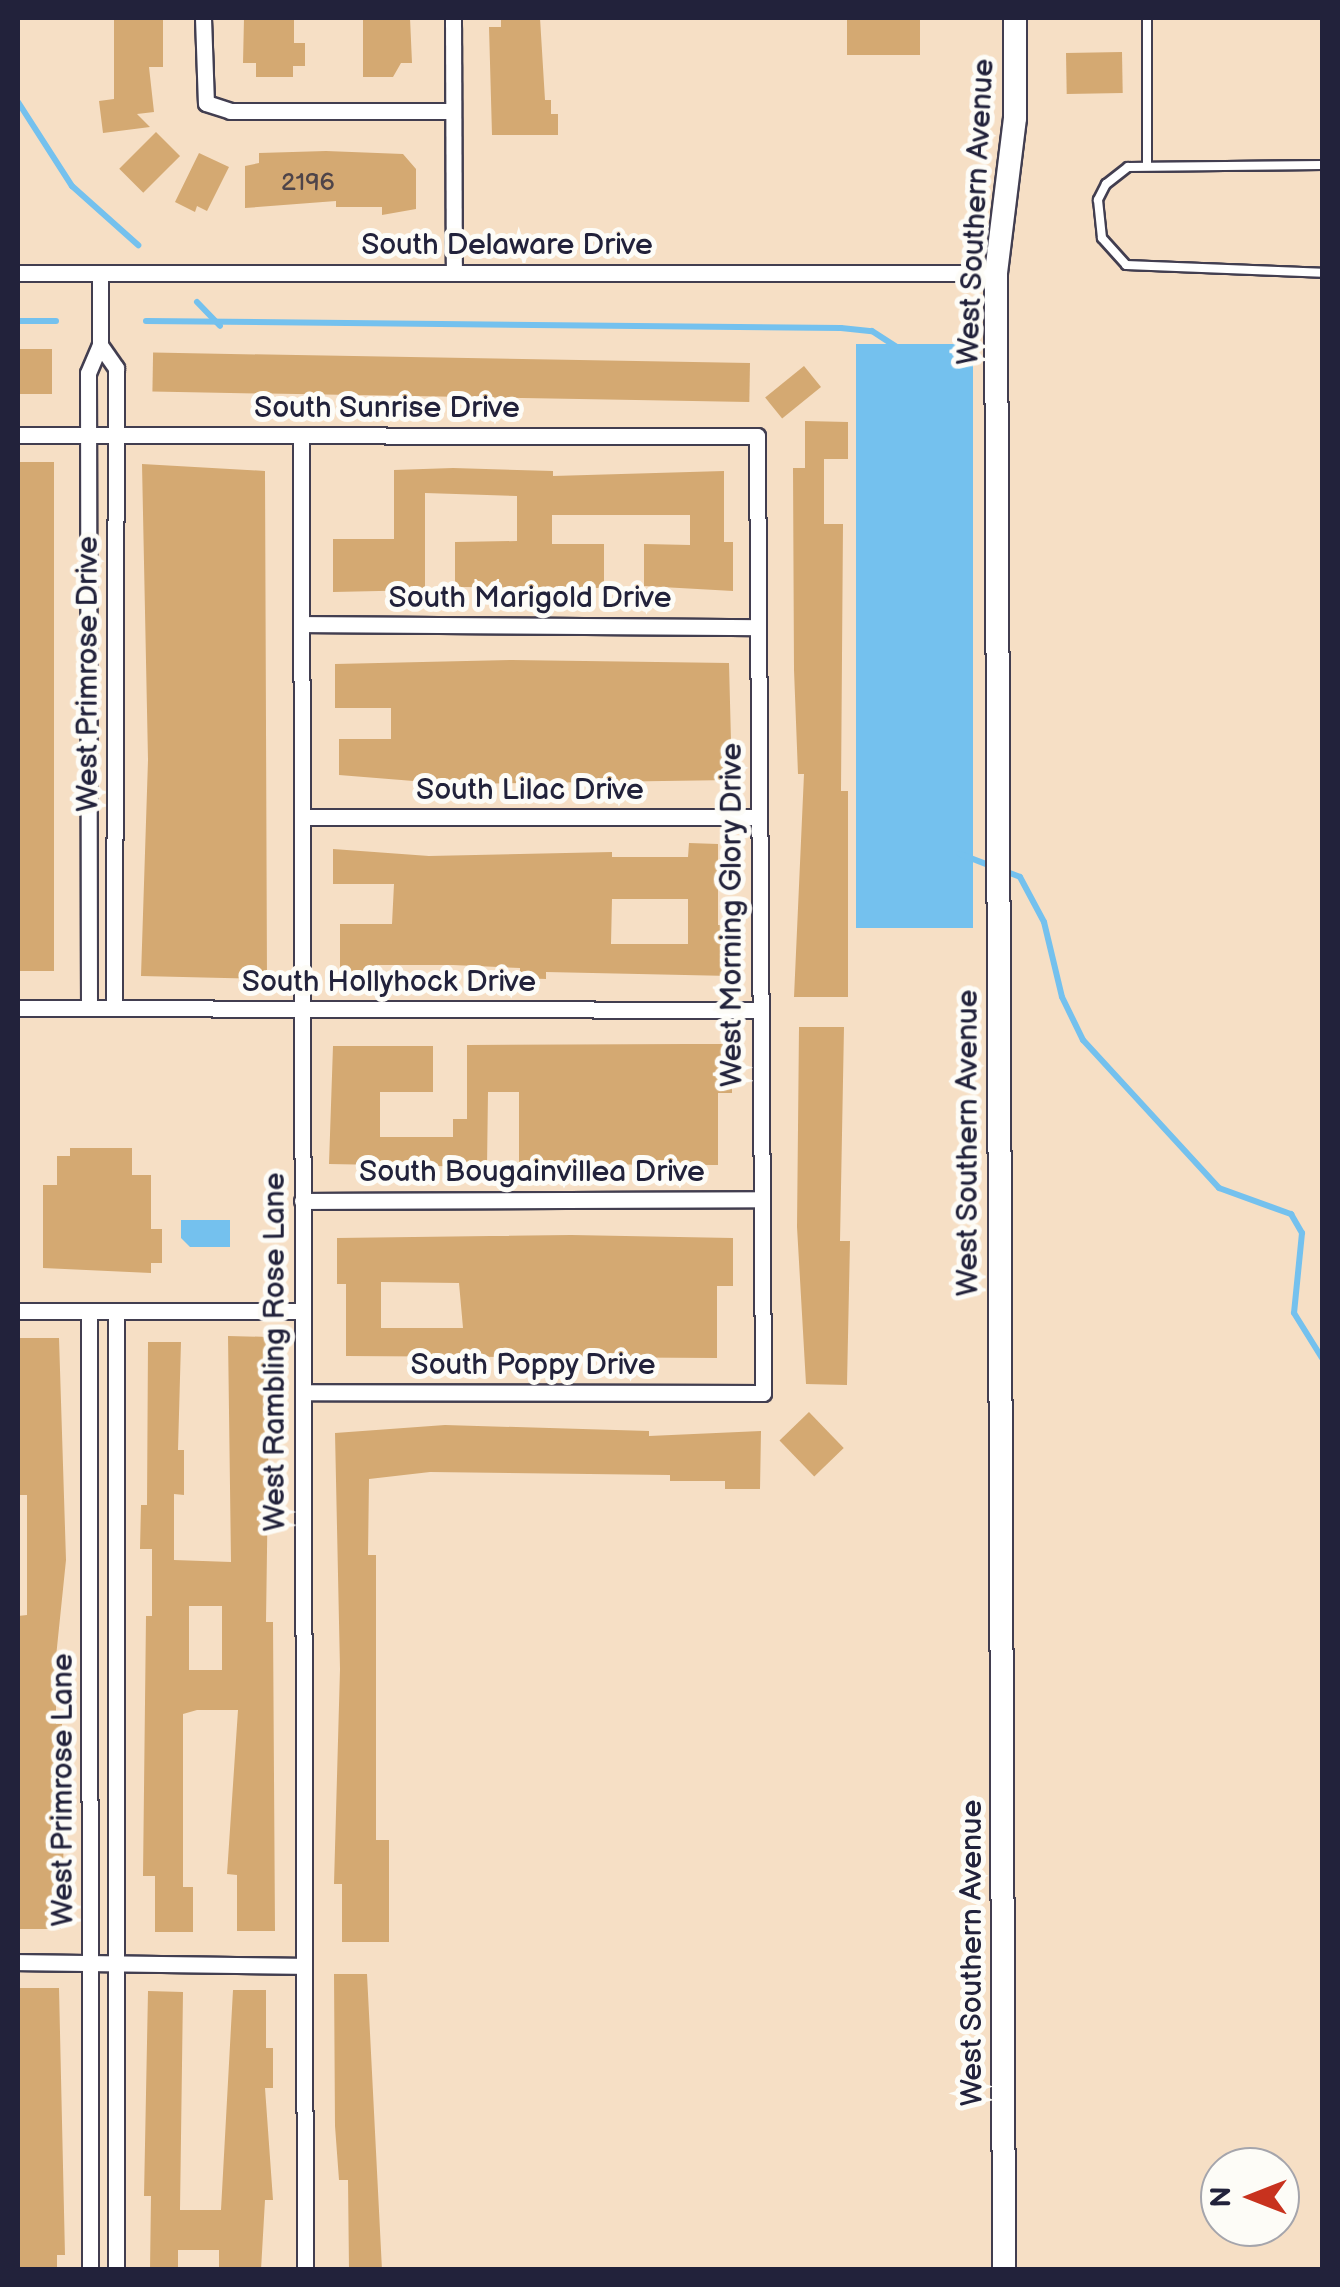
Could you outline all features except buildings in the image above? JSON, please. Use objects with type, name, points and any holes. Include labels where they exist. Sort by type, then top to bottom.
[{"type":"main road","name":"West Southern Avenue","points":[[1004,2270],[996,273],[1015,118],[1015,18]]},
{"type":"street","points":[[203,18],[206,103],[230,111],[453,111]]},
{"type":"street","points":[[452,18],[454,273]]},
{"type":"street","name":"South Delaware Drive","points":[[18,273],[996,273]]},
{"type":"street","name":"West Primrose Drive","points":[[90,1008],[88,373],[100,345],[100,273]]},
{"type":"street","name":"West Primrose Drive","points":[[100,345],[116,368],[114,1008]]},
{"type":"street","name":"South Sunrise Drive","points":[[18,435],[757,436]]},
{"type":"street","name":"West Rambling Rose Lane","points":[[300,435],[304,2270]]},
{"type":"street","name":"West Morning Glory Drive","points":[[757,436],[762,1393]]},
{"type":"street","name":"South Marigold Drive","points":[[301,624],[758,627]]},
{"type":"street","name":"South Lilac Drive","points":[[302,818],[759,818]]},
{"type":"street","name":"South Hollyhock Drive","points":[[18,1008],[760,1010]]},
{"type":"street","name":"South Bougainvillea Drive","points":[[302,1201],[762,1199]]},
{"type":"street","points":[[18,1311],[302,1311]]},
{"type":"street","name":"West Primrose Lane","points":[[90,1311],[90,2270]]},
{"type":"street","name":"West Primrose Lane","points":[[116,1311],[116,2270]]},
{"type":"street","name":"South Poppy Drive","points":[[302,1392],[762,1393]]},
{"type":"street","points":[[90,1542],[116,1542]]},
{"type":"street","points":[[90,1733],[116,1732]]},
{"type":"street","points":[[18,1962],[304,1966]]},
{"type":"street","points":[[90,2179],[116,2179]]},
{"type":"lane","points":[[1146,18],[1147,166]]},
{"type":"lane","points":[[1322,165],[1147,166],[1116,174],[1098,200],[1102,238],[1126,264],[1322,273]]},
{"type":"water","points":[[856,344],[973,344],[973,928],[856,928]]},
{"type":"water","points":[[181,1220],[230,1220],[230,1247],[190,1247],[181,1238]]},
{"type":"waterway","points":[[18,102],[72,186],[138,245]]},
{"type":"waterway","points":[[197,302],[220,326]]},
{"type":"waterway","points":[[18,321],[56,321]]},
{"type":"waterway","points":[[146,321],[841,328],[872,331],[898,348]]},
{"type":"waterway","points":[[960,854],[991,866]]},
{"type":"waterway","points":[[1002,870],[1020,877],[1044,922],[1062,997],[1083,1040],[1219,1188],[1291,1214],[1302,1233],[1294,1313],[1322,1358]]}]
